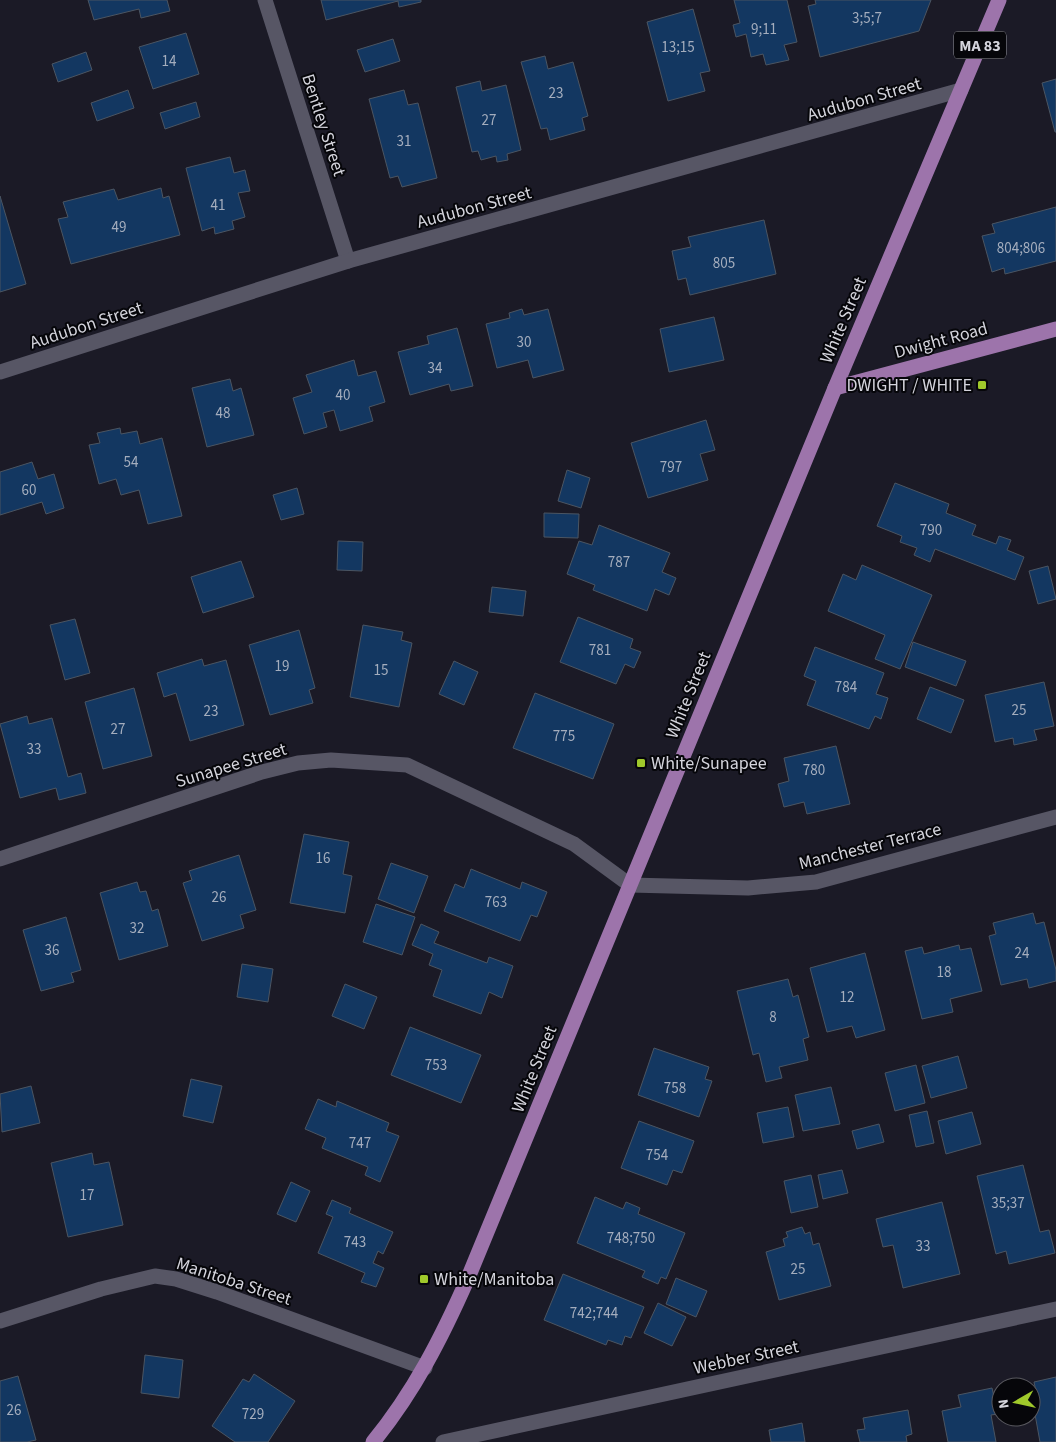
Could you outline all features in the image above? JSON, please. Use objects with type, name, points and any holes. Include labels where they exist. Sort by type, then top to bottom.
[{"type":"main road","name":"MA 83","points":[[961,90],[999,0]]},
{"type":"main road","name":"White Street","points":[[373,1442],[390,1421],[425,1368],[448,1324],[488,1232],[835,388],[961,90]]},
{"type":"main road","name":"Dwight Road","points":[[835,388],[1056,329]]},
{"type":"street","name":"Bentley Street","points":[[265,0],[348,261]]},
{"type":"street","name":"Audubon Street","points":[[0,372],[348,261],[961,90]]},
{"type":"street","name":"Sunapee Street","points":[[0,859],[282,766],[314,761],[356,760],[407,765],[574,844],[630,885]]},
{"type":"street","name":"Manchester Terrace","points":[[630,885],[748,888],[816,882],[1056,816]]},
{"type":"street","name":"Manitoba Street","points":[[0,1322],[101,1289],[155,1276],[176,1279],[217,1292],[425,1368]]},
{"type":"street","name":"Webber Street","points":[[443,1442],[1056,1309]]},
{"type":"building","points":[[88,0],[167,0],[170,11],[141,18],[139,9],[94,20]]},
{"type":"building","points":[[321,0],[421,0],[421,2],[399,7],[398,1],[326,20]]},
{"type":"building","points":[[734,0],[787,0],[797,42],[784,45],[789,60],[766,65],[763,54],[751,57],[746,34],[736,37],[733,25],[740,23]]},
{"type":"building","points":[[815,0],[931,0],[919,31],[820,57],[808,6],[816,4]]},
{"type":"building","points":[[693,9],[710,71],[700,73],[705,91],[668,101],[647,22]]},
{"type":"building","points":[[186,33],[199,74],[153,89],[139,47]]},
{"type":"building","points":[[393,39],[400,61],[365,72],[357,50]]},
{"type":"building","points":[[86,52],[92,70],[58,82],[52,64]]},
{"type":"building","points":[[545,56],[548,69],[573,62],[588,116],[582,118],[585,130],[550,140],[547,128],[541,129],[521,62]]},
{"type":"building","points":[[1056,79],[1056,132],[1055,132],[1042,83]]},
{"type":"building","points":[[480,81],[482,91],[506,85],[521,150],[507,154],[508,160],[497,162],[496,156],[481,160],[478,151],[472,152],[456,87]]},
{"type":"building","points":[[128,90],[134,108],[97,121],[91,103]]},
{"type":"building","points":[[404,90],[408,105],[418,103],[437,178],[402,187],[398,176],[390,178],[369,99]]},
{"type":"building","points":[[196,102],[200,117],[165,129],[160,113]]},
{"type":"building","points":[[230,157],[234,173],[245,170],[250,191],[238,193],[245,217],[232,221],[234,229],[215,234],[214,227],[202,231],[186,168]]},
{"type":"building","points":[[161,188],[163,198],[169,196],[180,235],[71,264],[58,219],[68,217],[63,202],[114,189],[118,200]]},
{"type":"building","points":[[0,196],[26,284],[0,292]]},
{"type":"building","points":[[1056,207],[1056,261],[1005,274],[1004,268],[992,272],[982,236],[995,233],[992,224]]},
{"type":"building","points":[[764,220],[776,274],[690,295],[686,278],[678,280],[672,251],[691,247],[688,237]]},
{"type":"building","points":[[522,309],[524,315],[548,309],[564,370],[533,378],[528,360],[497,368],[486,324],[510,318],[509,313]]},
{"type":"building","points":[[714,317],[724,360],[669,372],[660,329]]},
{"type":"building","points":[[457,328],[473,386],[451,391],[449,384],[410,395],[398,352],[429,344],[427,336]]},
{"type":"building","points":[[354,360],[358,376],[376,371],[385,402],[369,407],[373,421],[340,431],[334,410],[323,413],[327,427],[304,434],[293,398],[312,392],[306,375]]},
{"type":"building","points":[[230,379],[233,391],[241,388],[254,435],[207,447],[192,388]]},
{"type":"building","points":[[706,420],[715,450],[700,454],[708,480],[648,498],[631,443]]},
{"type":"building","points":[[120,428],[121,434],[137,431],[140,444],[162,438],[182,516],[148,524],[139,490],[121,495],[116,479],[99,484],[89,445],[100,443],[97,433]]},
{"type":"building","points":[[32,462],[38,479],[54,474],[64,508],[46,514],[42,502],[0,515],[0,472]]},
{"type":"building","points":[[567,470],[590,478],[581,508],[558,501]]},
{"type":"building","points":[[895,483],[949,504],[946,513],[976,525],[972,535],[996,544],[999,536],[1011,540],[1007,550],[1024,557],[1015,580],[935,549],[930,562],[914,555],[917,548],[900,542],[902,536],[877,526]]},
{"type":"building","points":[[297,488],[304,514],[281,520],[273,495]]},
{"type":"building","points":[[544,513],[579,514],[578,538],[544,537]]},
{"type":"building","points":[[599,525],[670,553],[662,572],[676,578],[669,595],[655,589],[647,611],[593,590],[595,585],[567,574],[579,541],[592,545]]},
{"type":"building","points":[[338,541],[363,542],[362,571],[337,570]]},
{"type":"building","points":[[241,561],[254,597],[203,613],[191,577]]},
{"type":"building","points":[[862,565],[932,595],[900,669],[875,659],[885,635],[828,611],[843,574],[856,580]]},
{"type":"building","points":[[1048,566],[1056,599],[1038,604],[1029,571]]},
{"type":"building","points":[[492,587],[526,591],[523,616],[489,612]]},
{"type":"building","points":[[578,617],[633,639],[630,648],[641,652],[634,668],[625,664],[616,684],[560,662]]},
{"type":"building","points":[[75,619],[90,673],[65,680],[50,625]]},
{"type":"building","points":[[363,625],[403,632],[401,640],[412,643],[399,707],[350,697]]},
{"type":"building","points":[[299,630],[315,688],[309,690],[313,703],[270,715],[249,645]]},
{"type":"building","points":[[913,642],[966,661],[956,686],[905,667]]},
{"type":"building","points":[[815,647],[884,673],[876,694],[888,698],[881,719],[875,716],[869,729],[807,705],[816,681],[804,676]]},
{"type":"building","points":[[202,659],[204,666],[226,660],[244,725],[190,741],[176,693],[164,697],[157,673]]},
{"type":"building","points":[[454,661],[478,672],[464,705],[439,694]]},
{"type":"building","points":[[1044,682],[1054,726],[1034,730],[1037,740],[1014,745],[1013,738],[995,742],[985,695]]},
{"type":"building","points":[[930,687],[964,700],[951,733],[917,719]]},
{"type":"building","points":[[134,688],[152,756],[103,769],[85,702]]},
{"type":"building","points":[[535,693],[614,724],[593,779],[513,748]]},
{"type":"building","points":[[27,716],[29,724],[52,718],[68,777],[81,773],[86,793],[59,800],[56,788],[20,798],[0,724]]},
{"type":"building","points":[[836,746],[850,804],[807,814],[804,802],[784,807],[778,784],[789,781],[784,758]]},
{"type":"building","points":[[304,834],[349,842],[343,874],[352,876],[345,913],[290,903]]},
{"type":"building","points":[[239,855],[256,910],[240,915],[244,928],[202,941],[183,883],[192,880],[189,871]]},
{"type":"building","points":[[391,863],[428,876],[414,913],[378,899]]},
{"type":"building","points":[[471,869],[520,889],[522,882],[547,892],[537,917],[531,915],[520,941],[444,911],[455,884],[464,888]]},
{"type":"building","points":[[137,882],[140,892],[146,891],[152,911],[158,909],[168,946],[119,960],[100,893]]},
{"type":"building","points":[[376,904],[415,917],[402,955],[363,942]]},
{"type":"building","points":[[1033,913],[1036,924],[1044,922],[1056,970],[1056,981],[1029,988],[1027,979],[1001,985],[989,936],[996,934],[993,923]]},
{"type":"building","points":[[66,917],[81,970],[71,973],[74,982],[41,991],[23,930]]},
{"type":"building","points":[[421,924],[439,932],[434,943],[487,963],[489,957],[513,966],[502,998],[489,992],[481,1014],[433,996],[442,970],[429,965],[433,954],[412,945]]},
{"type":"building","points":[[959,945],[960,950],[971,948],[982,991],[950,999],[953,1012],[922,1019],[905,951],[922,947],[924,954]]},
{"type":"building","points":[[865,953],[885,1030],[856,1038],[852,1026],[827,1032],[810,968]]},
{"type":"building","points":[[242,964],[273,969],[268,1002],[237,997]]},
{"type":"building","points":[[788,979],[793,997],[798,995],[809,1037],[803,1039],[808,1060],[779,1067],[782,1078],[766,1082],[759,1053],[753,1055],[737,991]]},
{"type":"building","points":[[345,984],[377,997],[364,1029],[332,1016]]},
{"type":"building","points":[[410,1027],[481,1055],[461,1103],[391,1075]]},
{"type":"building","points":[[654,1048],[709,1067],[705,1079],[712,1081],[699,1117],[638,1095]]},
{"type":"building","points":[[958,1056],[967,1088],[931,1098],[922,1066]]},
{"type":"building","points":[[916,1065],[925,1103],[895,1111],[885,1073]]},
{"type":"building","points":[[191,1079],[222,1086],[213,1123],[183,1116]]},
{"type":"building","points":[[31,1086],[40,1123],[2,1132],[0,1094]]},
{"type":"building","points":[[831,1087],[840,1124],[803,1131],[795,1095]]},
{"type":"building","points":[[318,1099],[336,1107],[337,1101],[389,1123],[386,1131],[399,1136],[380,1182],[365,1175],[368,1167],[322,1148],[326,1138],[305,1129]]},
{"type":"building","points":[[788,1107],[794,1137],[763,1143],[757,1113]]},
{"type":"building","points":[[927,1111],[934,1143],[916,1147],[909,1115]]},
{"type":"building","points":[[972,1112],[981,1144],[946,1154],[938,1121]]},
{"type":"building","points":[[639,1121],[694,1141],[682,1173],[673,1170],[667,1185],[621,1168]]},
{"type":"building","points":[[879,1124],[884,1142],[857,1149],[852,1131]]},
{"type":"building","points":[[92,1153],[94,1165],[109,1162],[123,1225],[68,1237],[51,1163]]},
{"type":"building","points":[[1023,1165],[1040,1232],[1049,1230],[1055,1253],[1009,1264],[1006,1251],[996,1254],[977,1176]]},
{"type":"building","points":[[842,1170],[848,1193],[823,1199],[818,1175]]},
{"type":"building","points":[[811,1175],[818,1207],[791,1213],[784,1181]]},
{"type":"building","points":[[291,1182],[310,1191],[296,1222],[277,1214]]},
{"type":"building","points":[[595,1197],[623,1209],[626,1202],[640,1208],[638,1214],[685,1233],[666,1279],[661,1277],[658,1284],[642,1277],[645,1271],[577,1243]]},
{"type":"building","points":[[332,1200],[351,1208],[349,1213],[393,1232],[383,1254],[378,1251],[373,1263],[384,1268],[376,1287],[361,1282],[365,1273],[318,1253],[333,1217],[326,1214]]},
{"type":"building","points":[[942,1202],[960,1274],[903,1288],[893,1245],[883,1247],[876,1219]]},
{"type":"building","points":[[802,1227],[805,1234],[810,1232],[813,1245],[819,1243],[831,1286],[779,1300],[766,1252],[785,1246],[783,1239],[788,1237],[786,1232]]},
{"type":"building","points":[[563,1274],[644,1307],[631,1338],[625,1336],[622,1345],[608,1340],[606,1345],[544,1320]]},
{"type":"building","points":[[676,1278],[707,1291],[696,1317],[666,1304]]},
{"type":"building","points":[[658,1303],[686,1317],[672,1346],[644,1333]]},
{"type":"building","points":[[145,1355],[183,1360],[179,1398],[141,1393]]},
{"type":"building","points":[[254,1374],[295,1401],[268,1442],[235,1442],[212,1426],[243,1379],[249,1382]]},
{"type":"building","points":[[18,1376],[36,1440],[0,1442],[0,1381]]},
{"type":"building","points":[[1056,1377],[1056,1442],[1040,1442],[1037,1427],[1041,1427],[1041,1380]]},
{"type":"building","points":[[991,1388],[991,1427],[993,1427],[996,1442],[948,1442],[942,1411],[961,1407],[958,1395]]},
{"type":"building","points":[[908,1410],[912,1434],[906,1436],[907,1442],[860,1442],[857,1430],[865,1429],[863,1418]]},
{"type":"building","points":[[802,1423],[805,1442],[771,1442],[769,1430]]},
{"type":"place","name":"DWIGHT / WHITE","points":[[982,385]]},
{"type":"place","name":"White/Sunapee","points":[[641,763]]},
{"type":"place","name":"White/Manitoba","points":[[424,1279]]}]
